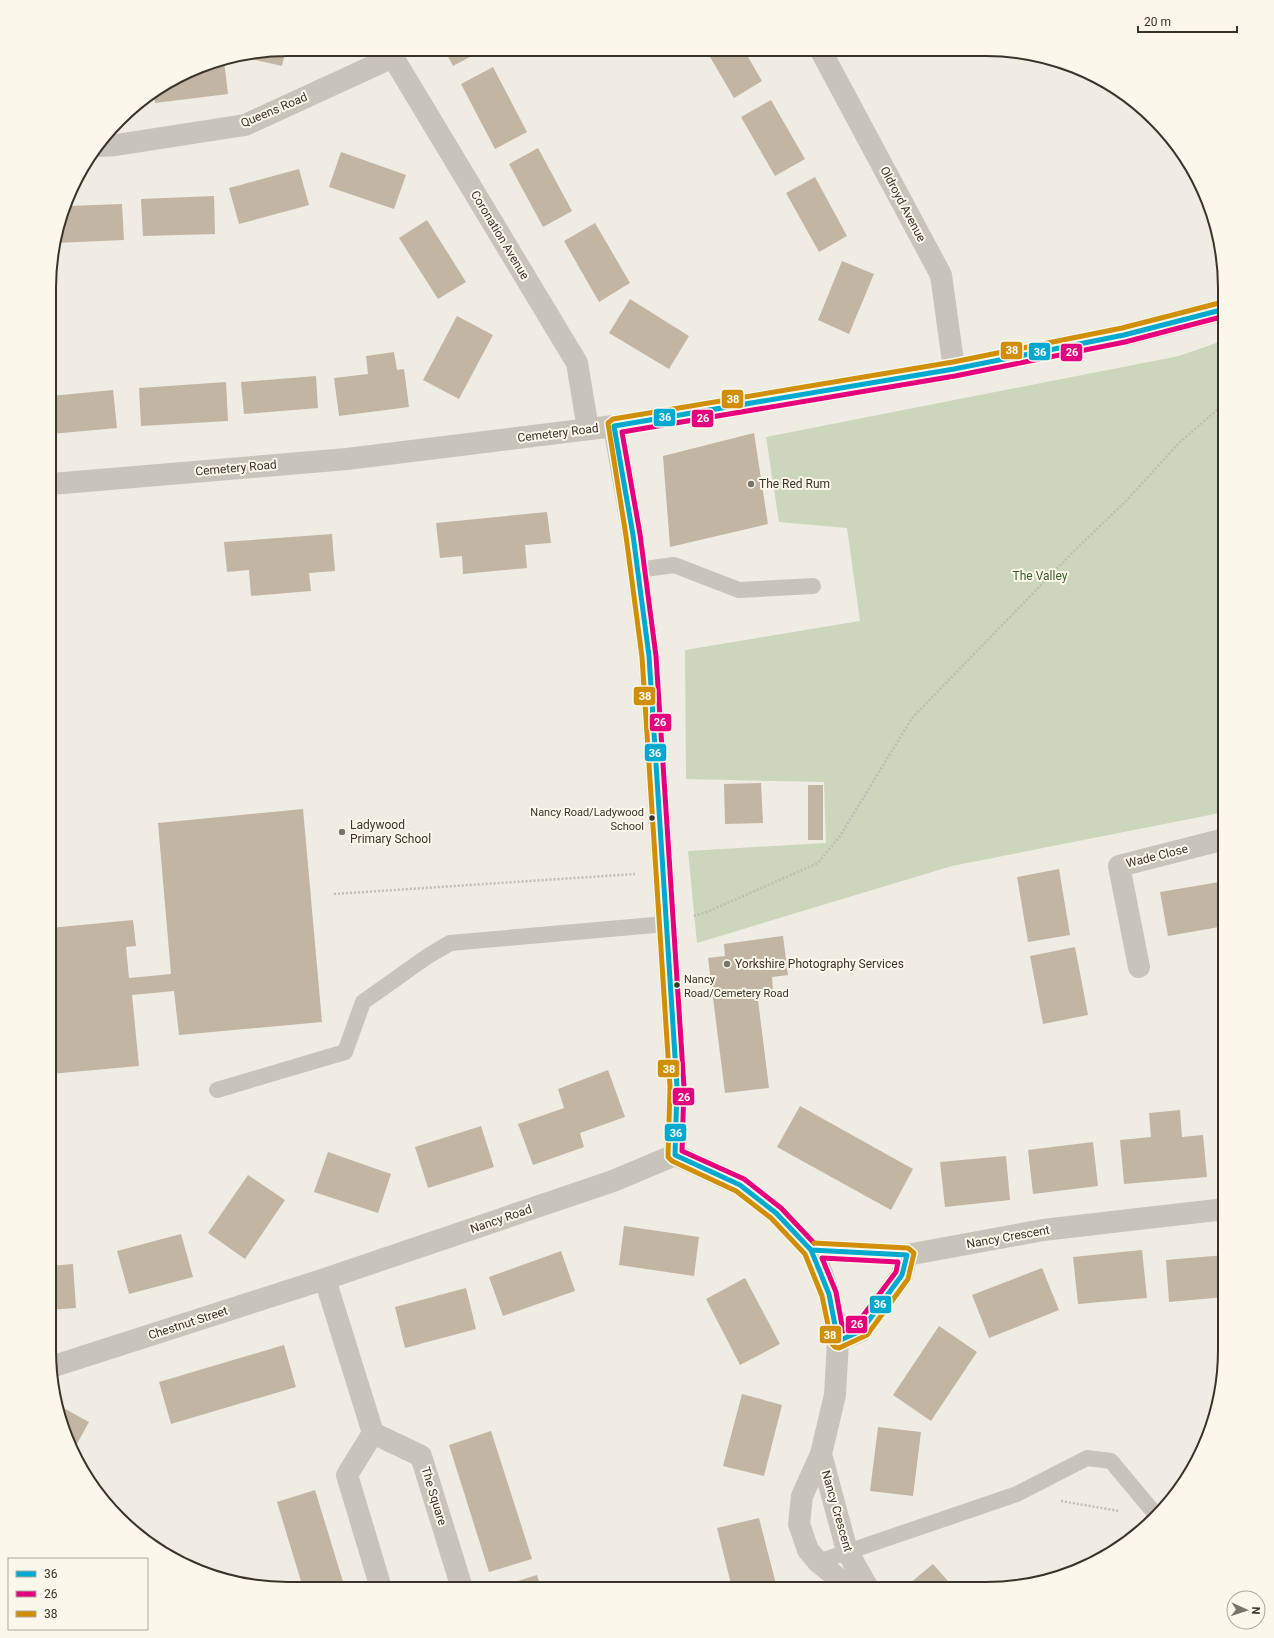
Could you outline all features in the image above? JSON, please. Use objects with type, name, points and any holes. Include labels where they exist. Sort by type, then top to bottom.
[{"type":"street","name":"Queens Road","points":[[105,145],[245,125],[385,56]]},
{"type":"street","name":"Coronation Avenue","points":[[393,56],[577,363],[588,429]]},
{"type":"street","name":"Oldroyd Avenue","points":[[824,56],[941,275],[954,369]]},
{"type":"street","name":"Cemetery Road","points":[[56,484],[347,459],[614,426],[954,369],[1124,335],[1218,311]]},
{"type":"street","points":[[614,426],[638,570],[649,656],[677,1087],[675,1155],[740,1185],[776,1214],[811,1250],[907,1255],[902,1276],[861,1331],[838,1341]]},
{"type":"street","name":"Wade Close","points":[[1139,967],[1119,866],[1218,841]]},
{"type":"street","name":"Nancy Road","points":[[325,1278],[613,1180],[675,1155]]},
{"type":"street","name":"Nancy Crescent","points":[[907,1255],[1043,1230],[1218,1210]]},
{"type":"street","name":"Nancy Crescent","points":[[811,1250],[829,1294],[838,1341],[835,1395],[821,1454],[802,1496],[799,1524],[808,1550],[818,1562],[843,1582]]},
{"type":"street","points":[[325,1278],[373,1433],[347,1475],[379,1582]]},
{"type":"street","name":"Chestnut Street","points":[[56,1365],[325,1278]]},
{"type":"street","name":"The Square","points":[[373,1433],[421,1456],[460,1582]]},
{"type":"street","name":"Nancy Crescent","points":[[821,1454],[847,1551],[865,1582]]},
{"type":"lane","points":[[638,570],[674,565],[739,590],[813,586]]},
{"type":"lane","points":[[217,1090],[345,1052],[363,1002],[428,956],[450,943],[666,924]]},
{"type":"lane","points":[[818,1562],[1017,1494],[1087,1458],[1111,1461],[1153,1511]]},
{"type":"path","points":[[666,924],[708,912],[818,863],[840,836],[912,718],[1074,551],[1126,501],[1179,443],[1218,409]]},
{"type":"path","points":[[334,894],[662,872]]},
{"type":"path","points":[[1017,1494],[1124,1512]]},
{"type":"green space","name":"The Valley","points":[[1218,342],[1218,813],[952,866],[697,943],[688,851],[826,843],[824,782],[686,779],[685,650],[860,621],[847,528],[779,522],[766,437],[1179,356]]},
{"type":"building","points":[[284,56],[282,66],[250,59]]},
{"type":"building","points":[[448,56],[472,56],[453,66]]},
{"type":"building","points":[[710,56],[747,56],[762,81],[734,98]]},
{"type":"building","points":[[224,65],[228,94],[155,103],[154,98],[172,87],[199,74]]},
{"type":"building","points":[[493,67],[527,132],[495,149],[461,84]]},
{"type":"building","points":[[771,100],[805,159],[775,176],[741,117]]},
{"type":"building","points":[[538,148],[572,211],[543,227],[509,164]]},
{"type":"building","points":[[341,152],[406,175],[394,209],[329,187]]},
{"type":"building","points":[[299,169],[309,205],[239,224],[229,188]]},
{"type":"building","points":[[815,177],[847,236],[819,252],[786,193]]},
{"type":"building","points":[[214,196],[215,234],[143,236],[141,199]]},
{"type":"building","points":[[122,204],[124,240],[60,243],[71,206]]},
{"type":"building","points":[[427,220],[466,282],[438,299],[399,238]]},
{"type":"building","points":[[595,223],[630,283],[599,302],[564,241]]},
{"type":"building","points":[[842,261],[874,274],[849,334],[818,320]]},
{"type":"building","points":[[630,299],[689,336],[669,369],[609,333]]},
{"type":"building","points":[[457,316],[493,335],[459,399],[423,380]]},
{"type":"building","points":[[394,352],[397,370],[404,369],[409,407],[339,416],[334,378],[368,374],[366,356]]},
{"type":"building","points":[[316,376],[318,408],[244,414],[241,382]]},
{"type":"building","points":[[226,382],[228,421],[141,426],[139,388]]},
{"type":"building","points":[[113,390],[117,428],[56,434],[56,396]]},
{"type":"building","points":[[754,433],[768,524],[670,547],[663,456]]},
{"type":"building","points":[[547,512],[551,543],[525,545],[527,568],[463,574],[462,556],[440,558],[436,523]]},
{"type":"building","points":[[332,534],[335,571],[309,573],[311,591],[251,596],[249,570],[227,572],[224,542]]},
{"type":"building","points":[[761,783],[763,823],[725,824],[724,784]]},
{"type":"building","points":[[808,785],[823,785],[823,840],[808,840]]},
{"type":"building","points":[[303,809],[322,1022],[179,1035],[174,991],[132,995],[139,1066],[56,1073],[56,927],[133,920],[136,946],[126,947],[129,978],[171,974],[158,823]]},
{"type":"building","points":[[1059,869],[1070,935],[1028,942],[1017,877]]},
{"type":"building","points":[[1218,882],[1218,927],[1168,936],[1160,892]]},
{"type":"building","points":[[783,936],[788,975],[772,977],[773,990],[757,992],[769,1088],[725,1093],[708,958],[725,956],[724,944]]},
{"type":"building","points":[[1075,947],[1088,1015],[1043,1024],[1030,956]]},
{"type":"building","points":[[608,1070],[625,1117],[580,1133],[584,1147],[533,1165],[518,1124],[564,1108],[558,1089]]},
{"type":"building","points":[[800,1106],[913,1169],[891,1210],[777,1147]]},
{"type":"building","points":[[1180,1110],[1182,1137],[1203,1135],[1207,1177],[1124,1184],[1120,1140],[1151,1137],[1149,1113]]},
{"type":"building","points":[[481,1126],[494,1167],[428,1188],[415,1147]]},
{"type":"building","points":[[1093,1142],[1098,1186],[1033,1194],[1028,1150]]},
{"type":"building","points":[[328,1152],[391,1174],[378,1213],[314,1192]]},
{"type":"building","points":[[1006,1156],[1010,1200],[945,1207],[940,1162]]},
{"type":"building","points":[[248,1175],[285,1200],[245,1259],[208,1233]]},
{"type":"building","points":[[624,1226],[699,1237],[694,1276],[619,1265]]},
{"type":"building","points":[[181,1234],[193,1277],[129,1294],[117,1251]]},
{"type":"building","points":[[1142,1250],[1147,1298],[1078,1304],[1073,1257]]},
{"type":"building","points":[[561,1251],[575,1291],[503,1316],[489,1277]]},
{"type":"building","points":[[1218,1256],[1218,1298],[1169,1302],[1166,1260]]},
{"type":"building","points":[[73,1264],[76,1308],[56,1309],[56,1265]]},
{"type":"building","points":[[1042,1268],[1059,1310],[989,1338],[972,1295]]},
{"type":"building","points":[[745,1278],[780,1344],[740,1365],[706,1299]]},
{"type":"building","points":[[466,1288],[476,1329],[405,1348],[395,1307]]},
{"type":"building","points":[[939,1326],[977,1352],[931,1421],[893,1395]]},
{"type":"building","points":[[284,1345],[296,1387],[171,1424],[159,1382]]},
{"type":"building","points":[[742,1394],[782,1405],[764,1476],[723,1466]]},
{"type":"building","points":[[63,1408],[89,1422],[77,1445]]},
{"type":"building","points":[[878,1427],[921,1432],[913,1496],[870,1491]]},
{"type":"building","points":[[491,1431],[532,1559],[489,1572],[449,1445]]},
{"type":"building","points":[[315,1490],[343,1582],[301,1582],[277,1502]]},
{"type":"building","points":[[759,1518],[775,1582],[730,1582],[717,1528]]},
{"type":"building","points":[[933,1564],[949,1582],[911,1582]]},
{"type":"building","points":[[537,1575],[539,1582],[514,1582]]},
{"type":"transit line","name":"38","points":[[814,1243],[908,1248],[914,1253],[908,1279],[867,1335],[839,1348],[832,1344],[822,1296],[805,1254],[771,1218],[736,1191],[672,1161],[668,1157],[670,1087],[642,657],[626,536],[608,423],[613,419],[953,362],[1122,328],[1218,303]]},
{"type":"transit line","name":"36","points":[[811,1250],[776,1213],[740,1185],[675,1155],[677,1087],[649,656],[633,535],[614,426],[954,369],[1124,335],[1218,311]]},
{"type":"transit line","name":"26","points":[[814,1243],[781,1208],[744,1179],[682,1151],[684,1087],[656,656],[640,534],[622,432],[955,376],[1125,342],[1218,318]]},
{"type":"transit line","name":"36","points":[[811,1250],[907,1255],[902,1275],[861,1331],[838,1341],[829,1294],[811,1250]]},
{"type":"transit line","name":"26","points":[[822,1258],[898,1262],[896,1272],[856,1325],[843,1331],[836,1292],[822,1258]]},
{"type":"place","name":"The Red Rum","points":[[751,484]]},
{"type":"place","name":"Nancy Road/Ladywood School","points":[[652,818]]},
{"type":"place","name":"Ladywood Primary School","points":[[342,832]]},
{"type":"place","name":"Yorkshire Photography Services","points":[[727,964]]},
{"type":"place","name":"Nancy Road/Cemetery Road","points":[[677,985]]}]
